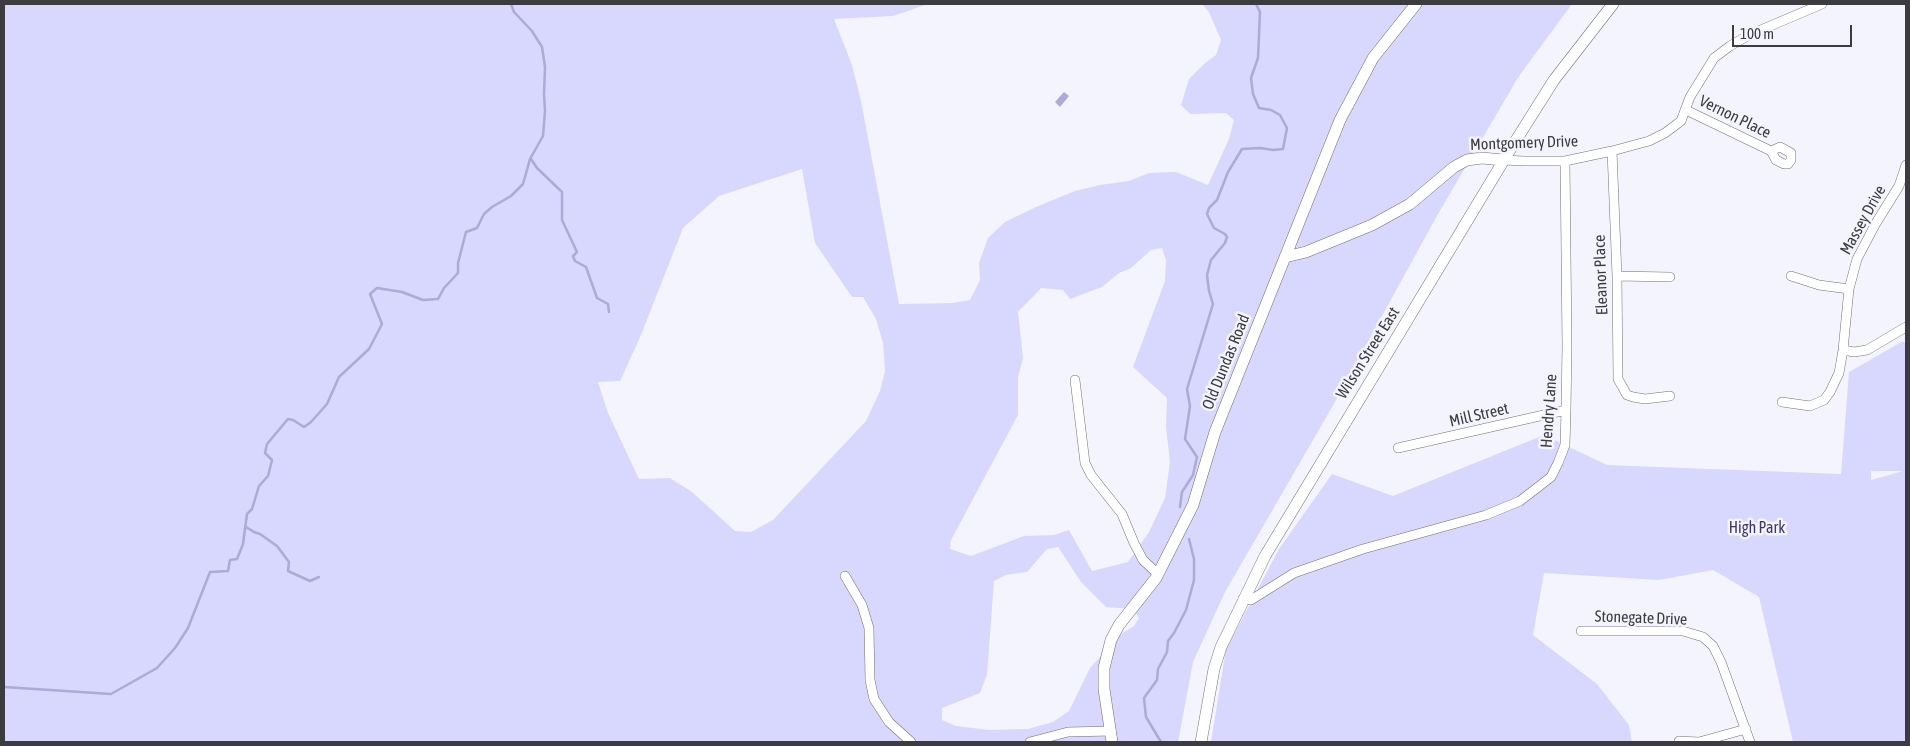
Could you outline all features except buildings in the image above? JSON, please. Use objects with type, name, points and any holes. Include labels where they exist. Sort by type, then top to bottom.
[{"type":"street","name":"Old Dundas Road","points":[[1111,737],[1104,689],[1104,668],[1111,640],[1119,625],[1158,574],[1193,505],[1215,432],[1340,120],[1373,58],[1416,4]]},
{"type":"street","name":"Wilson Street East","points":[[1201,742],[1214,669],[1221,647],[1243,599],[1274,542],[1554,80],[1613,4]]},
{"type":"street","name":"Montgomery Drive","points":[[1285,257],[1306,252],[1372,225],[1410,204],[1454,167],[1467,160],[1482,158],[1565,161],[1612,151],[1649,141],[1665,134],[1680,121],[1690,97],[1714,58],[1749,35],[1822,4]]},
{"type":"street","name":"Vernon Place","points":[[1686,110],[1771,151]]},
{"type":"street","name":"Eleanor Place","points":[[1612,151],[1617,276],[1618,379],[1627,395],[1645,399],[1670,396]]},
{"type":"street","name":"Hendry Lane","points":[[1243,599],[1251,600],[1294,573],[1363,549],[1486,515],[1520,501],[1551,477],[1565,445],[1567,337],[1565,161]]},
{"type":"street","name":"Massey Drive","points":[[1782,402],[1810,406],[1824,400],[1830,392],[1839,374],[1844,350],[1849,289],[1857,259],[1876,223],[1903,185],[1906,165]]},
{"type":"street","points":[[1617,276],[1670,276]]},
{"type":"street","points":[[1791,276],[1819,285],[1849,289]]},
{"type":"street","points":[[1844,350],[1854,352],[1867,350],[1906,327]]},
{"type":"street","points":[[1075,380],[1085,463],[1091,475],[1122,514],[1143,560],[1158,574]]},
{"type":"street","name":"Mill Street","points":[[1398,448],[1566,410]]},
{"type":"street","points":[[845,576],[862,605],[869,628],[870,680],[874,699],[889,722],[910,742]]},
{"type":"street","name":"Stonegate Drive","points":[[1581,631],[1683,631],[1703,637],[1714,646],[1750,742]]},
{"type":"street","points":[[1679,741],[1699,742],[1746,729]]},
{"type":"street","points":[[1030,742],[1068,732],[1111,737]]},
{"type":"green space","points":[[4,4],[928,4],[893,16],[834,19],[852,65],[861,101],[899,304],[953,303],[970,300],[980,280],[979,263],[988,238],[1005,222],[1075,191],[1129,181],[1149,173],[1176,172],[1208,185],[1229,139],[1234,120],[1226,113],[1190,114],[1181,105],[1189,79],[1216,55],[1221,40],[1209,12],[1202,4],[1572,4],[1519,76],[1438,214],[1331,409],[1225,592],[1193,662],[1178,742],[4,742]],"holes":[[[802,169],[815,243],[852,297],[863,297],[876,319],[883,343],[885,371],[880,391],[866,421],[773,520],[751,532],[735,531],[692,492],[670,478],[639,479],[608,413],[598,382],[620,381],[641,335],[683,228],[719,196]],[[1162,248],[1166,260],[1165,281],[1133,367],[1167,398],[1166,427],[1170,462],[1165,498],[1149,532],[1128,562],[1092,571],[1069,530],[1054,535],[1024,536],[971,556],[950,549],[951,540],[1018,415],[1018,377],[1023,358],[1018,312],[1041,288],[1063,290],[1070,299],[1102,287],[1119,273],[1131,268],[1151,250]],[[1058,547],[1081,582],[1106,607],[1133,609],[1139,618],[1134,626],[1121,634],[1090,668],[1069,711],[1053,722],[1028,729],[989,730],[956,726],[942,720],[942,708],[980,693],[987,675],[994,581],[1006,575],[1027,572],[1047,549]]]},
{"type":"green space","name":"High Park","points":[[1903,341],[1906,345],[1906,742],[1793,742],[1759,597],[1713,570],[1659,580],[1544,573],[1533,635],[1597,684],[1629,725],[1632,742],[1211,742],[1226,649],[1279,549],[1332,474],[1393,496],[1544,435],[1607,465],[1841,474],[1849,372]],"holes":[[[1871,471],[1903,471],[1871,480]]]},
{"type":"shaded area","points":[[1064,92],[1069,96],[1060,107],[1055,102]]},
{"type":"waterway","points":[[4,687],[111,694],[157,668],[175,648],[188,628],[210,572],[228,571],[230,560],[237,559],[243,544],[247,514],[252,509],[259,486],[268,476],[272,460],[265,453],[267,444],[288,419],[304,427],[311,422],[327,404],[339,377],[369,349],[382,324],[370,294],[377,288],[402,292],[423,300],[438,299],[444,288],[458,273],[458,263],[466,232],[477,228],[484,214],[511,196],[523,184],[530,159],[543,136],[545,67],[542,47],[532,31],[514,12],[511,4]]},
{"type":"waterway","points":[[1180,507],[1182,492],[1193,475],[1197,457],[1185,439],[1190,406],[1187,389],[1213,304],[1207,275],[1211,260],[1225,243],[1227,237],[1214,228],[1207,214],[1209,208],[1217,200],[1228,172],[1242,149],[1283,149],[1287,128],[1280,115],[1271,110],[1259,108],[1253,94],[1251,78],[1258,58],[1260,12],[1256,4]]},
{"type":"waterway","points":[[531,159],[537,168],[562,192],[562,220],[577,252],[573,256],[575,261],[586,267],[597,298],[608,304],[609,312]]},
{"type":"waterway","points":[[246,527],[277,546],[289,562],[288,571],[310,581],[319,577]]},
{"type":"waterway","points":[[1161,742],[1146,717],[1144,698],[1157,680],[1158,669],[1167,652],[1168,641],[1186,610],[1194,580],[1194,559],[1189,539]]}]
